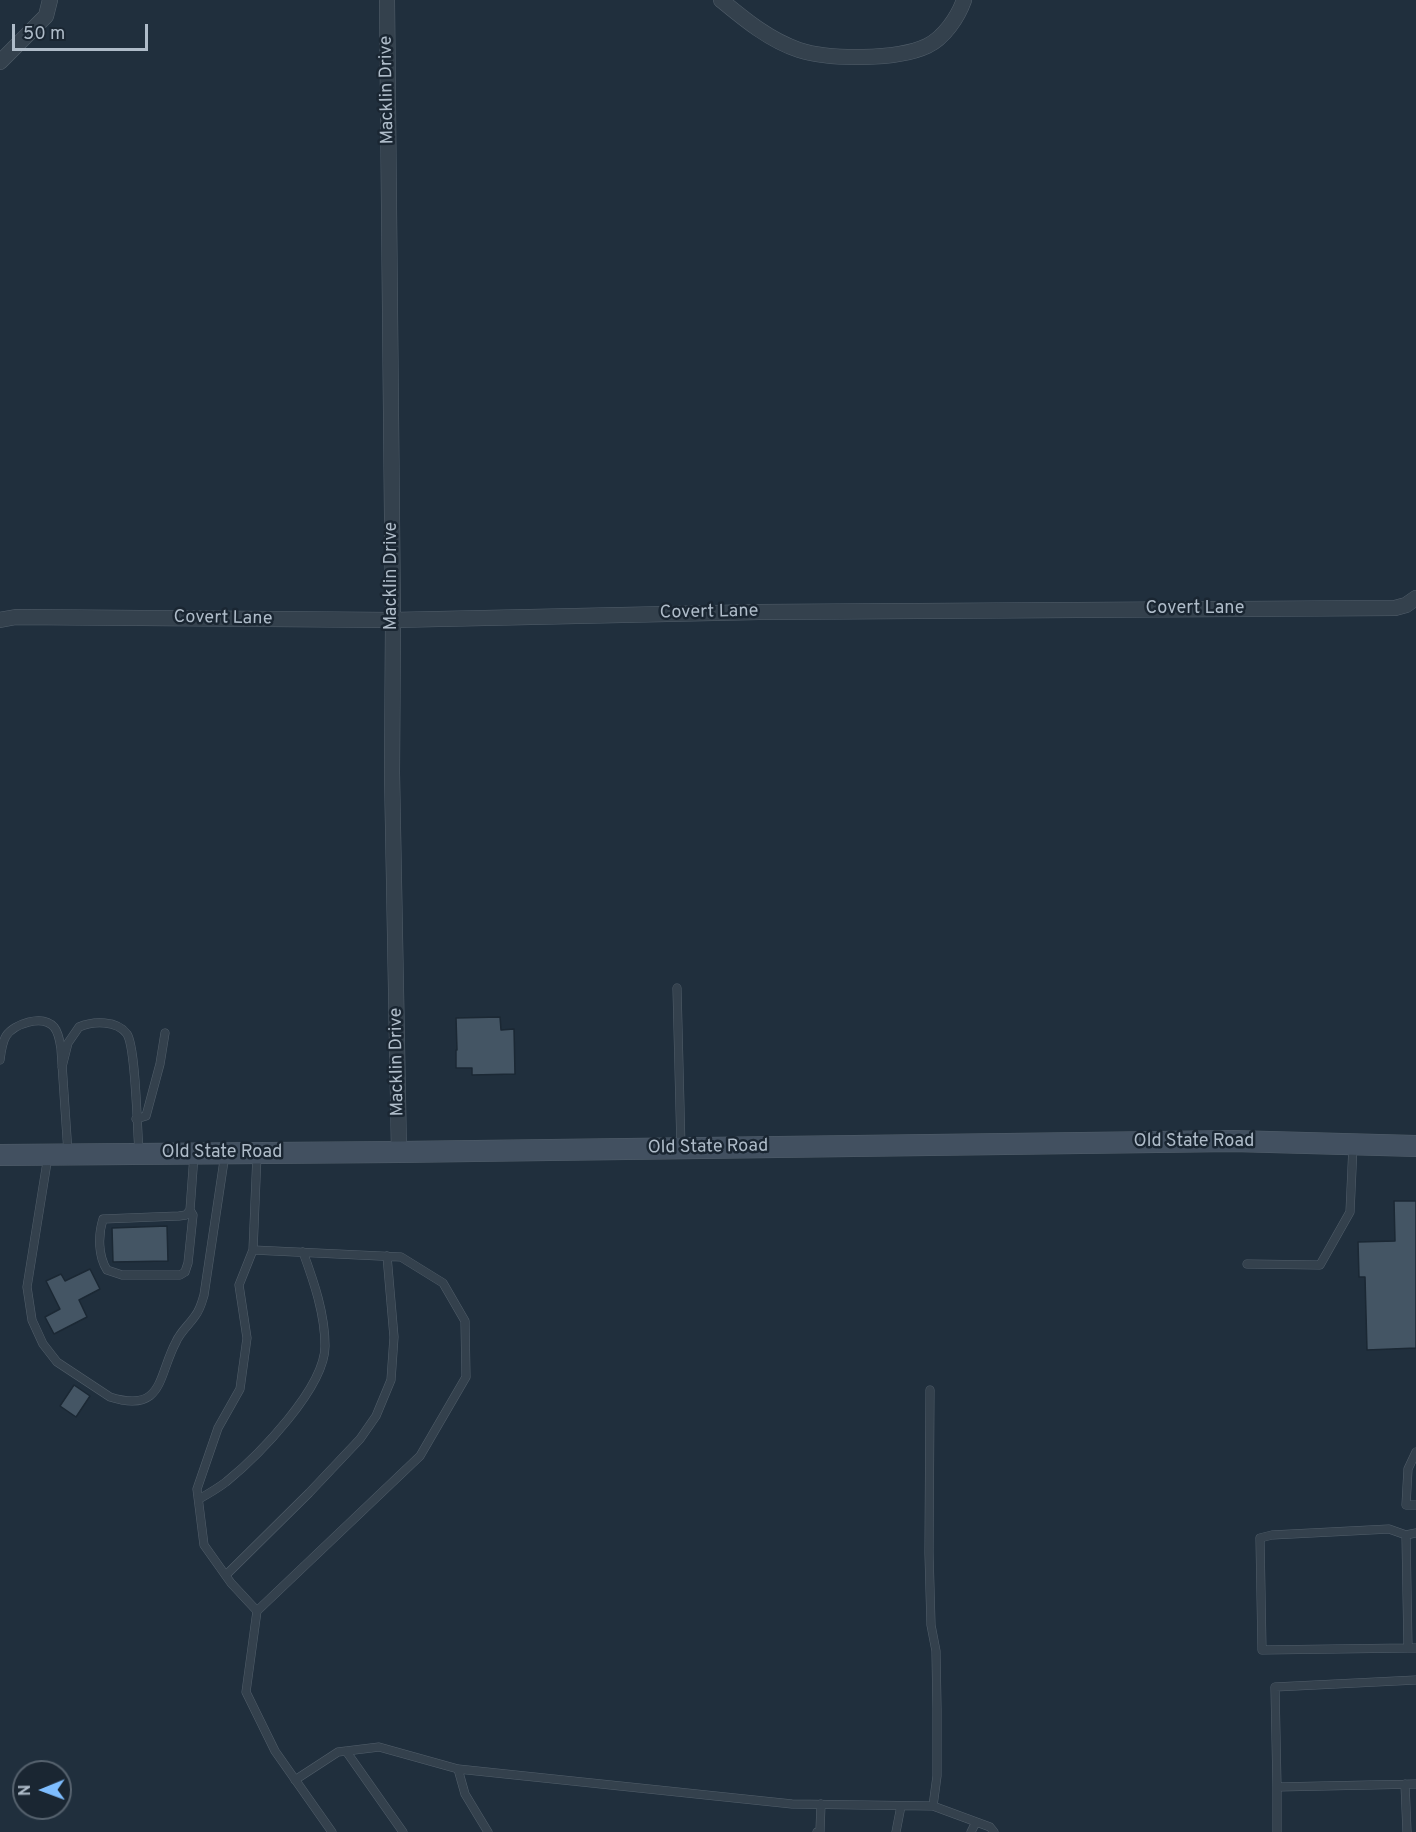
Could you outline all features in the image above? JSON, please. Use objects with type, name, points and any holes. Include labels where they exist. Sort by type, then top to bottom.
[{"type":"street","points":[[0,62],[46,16],[50,0]]},
{"type":"street","name":"Macklin Drive","points":[[387,0],[393,620],[392,773],[399,1152]]},
{"type":"street","points":[[721,0],[762,31],[799,50],[838,56],[880,56],[927,46],[947,29],[964,0]]},
{"type":"street","name":"Covert Lane","points":[[0,620],[16,617],[393,620],[771,612],[1395,608],[1406,605],[1416,598]]},
{"type":"street","name":"Old State Road","points":[[0,1155],[1233,1141],[1416,1146]]},
{"type":"lane","points":[[677,988],[681,1148]]},
{"type":"lane","points":[[62,1066],[68,1042],[79,1027],[96,1022],[118,1026],[126,1032],[131,1042],[139,1154]]},
{"type":"lane","points":[[0,1060],[4,1039],[24,1024],[50,1023],[57,1031],[60,1039],[62,1066],[58,1154],[27,1287],[32,1320],[43,1344],[57,1362],[110,1397],[118,1400],[135,1400],[149,1397],[157,1391],[176,1340],[196,1315],[204,1295],[225,1153]]},
{"type":"lane","points":[[136,1119],[146,1116],[160,1064],[165,1034]]},
{"type":"lane","points":[[1247,1264],[1320,1265],[1350,1212],[1353,1144]]},
{"type":"lane","points":[[0,1149],[0,1155]]},
{"type":"lane","points":[[190,1210],[186,1215],[179,1216],[103,1219],[100,1232],[101,1255],[107,1270],[122,1275],[180,1275],[185,1272],[193,1215],[190,1210],[194,1153]]},
{"type":"lane","points":[[257,1153],[253,1250],[240,1285],[247,1338],[240,1389],[218,1428],[197,1489],[204,1545],[257,1611]]},
{"type":"lane","points":[[253,1250],[401,1257],[443,1282],[465,1321],[466,1377],[420,1456],[257,1611],[246,1692],[274,1751],[332,1832]]},
{"type":"lane","points":[[199,1499],[225,1483],[276,1435],[315,1381],[325,1348],[318,1292],[303,1252]]},
{"type":"lane","points":[[226,1575],[360,1439],[376,1416],[391,1380],[394,1337],[387,1256]]},
{"type":"lane","points":[[930,1390],[929,1553],[931,1625],[936,1651],[938,1709],[937,1776],[933,1806]]},
{"type":"lane","points":[[1416,1452],[1408,1469],[1406,1505],[1416,1504]]},
{"type":"lane","points":[[1406,1535],[1412,1648],[1262,1650],[1260,1538],[1272,1535],[1389,1529],[1406,1535],[1416,1533]]},
{"type":"lane","points":[[1277,1832],[1275,1687],[1416,1680]]},
{"type":"lane","points":[[295,1780],[338,1752],[379,1746],[458,1769],[792,1804],[933,1806],[990,1827],[994,1832]]},
{"type":"lane","points":[[346,1751],[403,1832]]},
{"type":"lane","points":[[458,1769],[465,1794],[488,1832]]},
{"type":"lane","points":[[1405,1784],[1407,1832]]},
{"type":"lane","points":[[1277,1787],[1416,1784]]},
{"type":"lane","points":[[817,1832],[820,1831],[821,1804]]},
{"type":"lane","points":[[896,1832],[901,1806]]},
{"type":"lane","points":[[971,1832],[976,1822]]},
{"type":"building","points":[[500,1017],[501,1030],[514,1029],[515,1074],[472,1075],[472,1068],[456,1068],[456,1018]]},
{"type":"building","points":[[1394,1201],[1416,1201],[1416,1348],[1367,1350],[1365,1277],[1359,1277],[1358,1242],[1395,1241]]},
{"type":"building","points":[[167,1226],[168,1261],[113,1262],[112,1228]]},
{"type":"building","points":[[90,1269],[100,1289],[79,1300],[87,1317],[54,1334],[45,1317],[60,1309],[46,1281],[61,1274],[65,1281]]},
{"type":"building","points":[[74,1385],[90,1396],[76,1417],[60,1406]]}]
